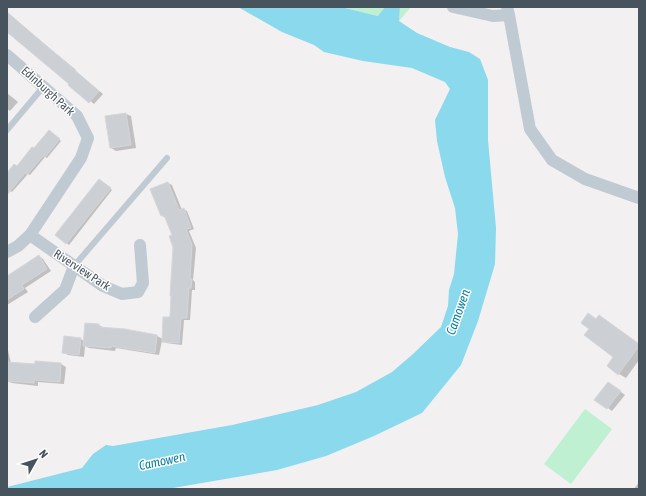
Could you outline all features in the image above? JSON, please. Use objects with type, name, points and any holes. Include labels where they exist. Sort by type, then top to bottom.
[{"type":"street","points":[[453,7],[493,16],[508,11],[530,129],[552,160],[585,179],[639,198]]},
{"type":"street","name":"Edinburgh Park","points":[[7,55],[77,116],[88,138],[81,158],[30,235],[18,246],[7,252]]},
{"type":"street","name":"Riverview Park","points":[[30,235],[103,286],[122,294],[138,292],[143,283],[140,245]]},
{"type":"street","points":[[35,316],[65,290],[74,266]]},
{"type":"lane","points":[[7,130],[44,86]]},
{"type":"lane","points":[[74,266],[167,158]]},
{"type":"green space","points":[[341,7],[385,7],[379,16]]},
{"type":"green space","points":[[400,7],[411,7],[399,21]]},
{"type":"green space","points":[[585,409],[612,429],[571,484],[544,464]]},
{"type":"water","name":"Camowen","points":[[238,7],[341,7],[378,16],[385,7],[400,7],[399,21],[417,33],[450,47],[469,52],[480,59],[488,80],[488,140],[496,228],[495,264],[478,321],[461,365],[422,413],[374,436],[326,456],[277,470],[167,489],[7,489],[7,487],[82,468],[93,454],[106,445],[113,446],[232,425],[318,405],[356,392],[392,372],[441,327],[448,306],[449,290],[454,274],[458,234],[455,208],[445,177],[437,141],[435,120],[450,89],[445,82],[412,68],[363,61],[324,52],[314,45],[282,32]]},
{"type":"building","points":[[7,12],[99,91],[89,103],[68,85],[69,84],[7,32]]},
{"type":"building","points":[[126,113],[131,145],[110,148],[105,116]]},
{"type":"building","points":[[49,130],[60,139],[27,175],[25,173],[7,195],[7,173],[14,164],[17,166],[32,147],[34,148]]},
{"type":"building","points":[[99,179],[111,188],[66,244],[55,235]]},
{"type":"building","points":[[168,182],[179,210],[184,208],[191,228],[186,229],[192,245],[190,278],[192,279],[191,288],[189,288],[187,318],[181,318],[179,343],[162,342],[163,317],[170,317],[173,247],[169,236],[172,235],[164,215],[161,216],[150,189]]},
{"type":"building","points":[[39,255],[47,269],[22,285],[24,289],[7,300],[7,276]]},
{"type":"building","points":[[588,313],[596,319],[599,315],[639,344],[618,375],[607,366],[613,357],[584,335],[589,329],[581,323]]},
{"type":"building","points":[[85,323],[99,324],[99,327],[125,329],[157,335],[155,353],[111,346],[111,348],[83,346]]},
{"type":"building","points":[[64,336],[81,338],[79,355],[62,353]]},
{"type":"building","points":[[35,361],[61,363],[60,382],[34,380],[34,383],[7,381],[7,362],[35,364]]},
{"type":"building","points":[[608,382],[621,391],[607,409],[594,400]]}]
